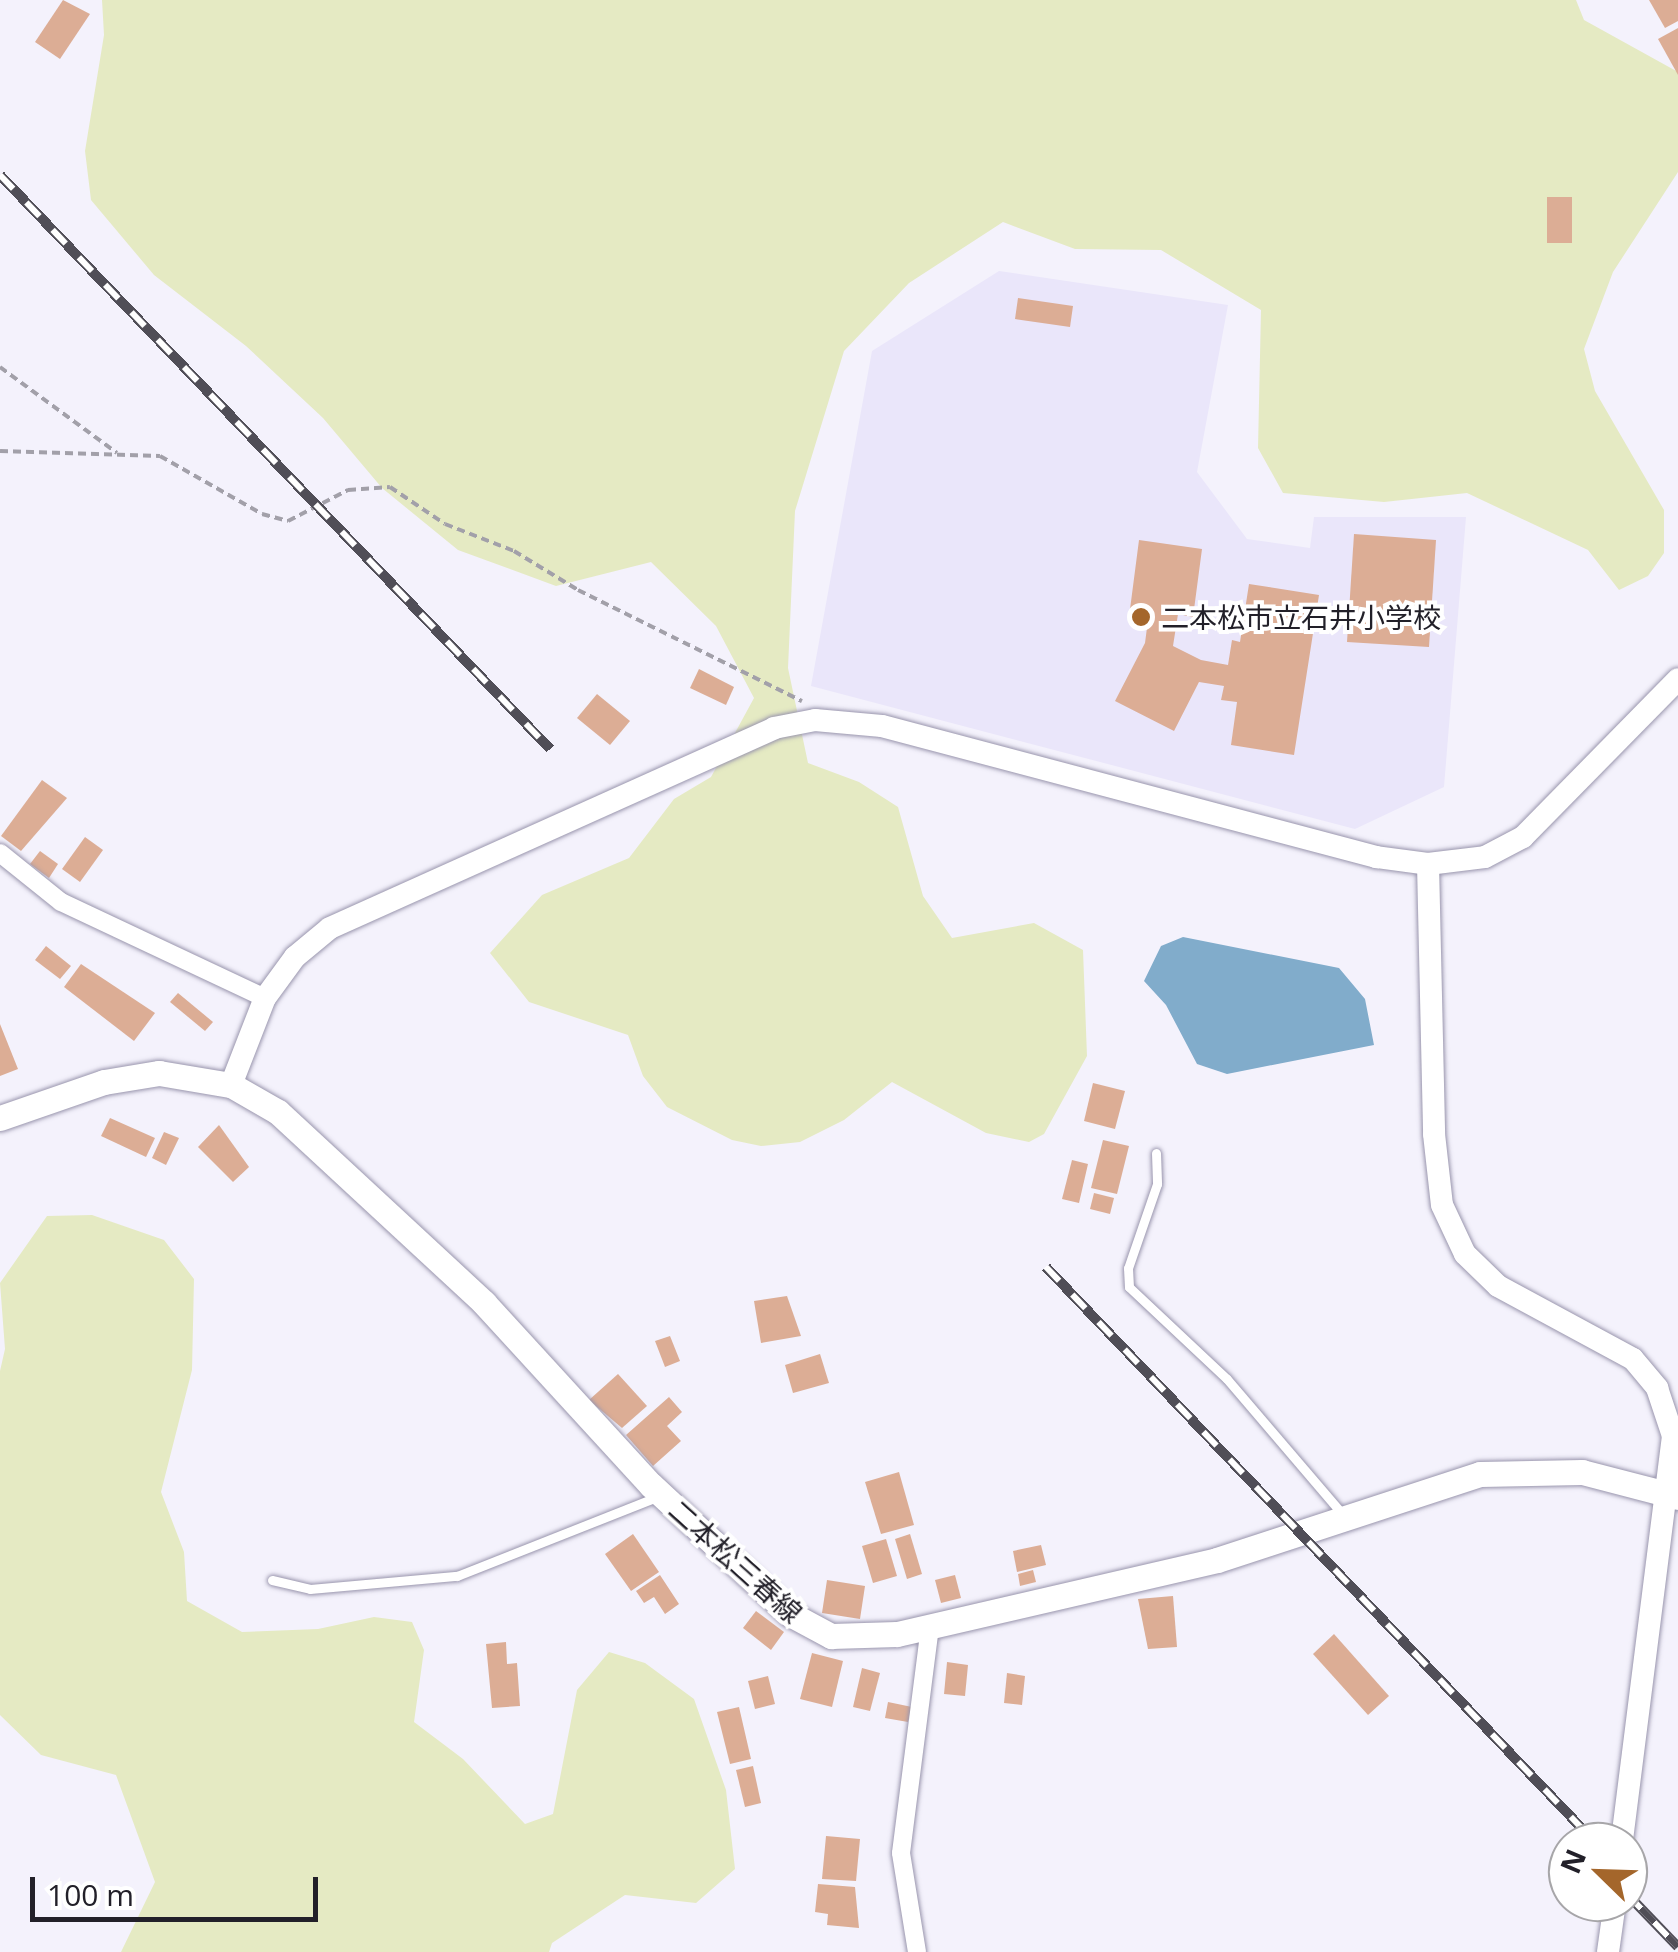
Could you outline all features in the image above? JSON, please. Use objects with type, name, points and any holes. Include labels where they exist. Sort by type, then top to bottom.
[{"type":"main road","name":"二本松三春線","points":[[0,1118],[104,1082],[160,1073],[231,1085],[278,1112],[484,1303],[661,1494],[810,1627],[873,1639],[930,1627],[1349,1522],[1462,1478],[1516,1469],[1582,1472],[1673,1496]]},
{"type":"street","points":[[231,1085],[265,998],[307,944],[357,912],[774,728],[816,720],[882,726],[1376,856],[1428,864],[1485,857],[1523,837],[1678,679]]},
{"type":"street","points":[[0,853],[61,902],[265,998]]},
{"type":"street","points":[[1428,864],[1434,1134],[1442,1205],[1465,1254],[1498,1286],[1633,1358],[1657,1388],[1672,1436],[1673,1496],[1625,1822]]},
{"type":"street","points":[[917,1952],[901,1853],[930,1627]]},
{"type":"street","points":[[1608,1952],[1612,1922]]},
{"type":"lane","points":[[1156,1153],[1157,1184],[1128,1268],[1130,1287],[1227,1379],[1349,1522]]},
{"type":"lane","points":[[272,1580],[310,1589],[456,1576],[661,1494]]},
{"type":"path","points":[[0,367],[119,455]]},
{"type":"path","points":[[0,451],[119,455],[180,464],[262,514],[288,520],[348,490],[390,487],[445,524],[514,551],[721,664],[787,690],[816,720]]},
{"type":"shaded area","name":"二本松市立石井小学校","points":[[999,271],[1228,305],[1197,472],[1247,539],[1310,548],[1314,517],[1466,517],[1444,787],[1355,829],[811,686],[872,351]]},
{"type":"green space","points":[[102,0],[1576,0],[1584,20],[1678,72],[1678,172],[1613,272],[1584,349],[1595,391],[1664,510],[1664,553],[1648,576],[1619,590],[1588,550],[1467,493],[1384,502],[1283,493],[1258,448],[1261,310],[1161,250],[1075,249],[1003,222],[909,283],[844,351],[795,511],[788,668],[808,763],[859,782],[898,807],[923,896],[952,938],[1034,923],[1083,950],[1087,1056],[1044,1134],[1029,1142],[986,1133],[892,1082],[844,1120],[800,1142],[761,1146],[732,1140],[667,1107],[643,1076],[628,1035],[529,1002],[490,953],[542,895],[629,858],[674,799],[711,777],[754,698],[716,626],[651,562],[556,586],[458,550],[382,488],[323,418],[246,346],[154,275],[91,200],[85,151],[104,35]]},
{"type":"green space","points":[[92,1215],[164,1240],[194,1279],[192,1370],[161,1492],[184,1552],[187,1601],[242,1632],[318,1629],[374,1617],[412,1622],[424,1650],[414,1722],[463,1759],[525,1824],[553,1814],[577,1690],[609,1652],[645,1663],[694,1699],[726,1790],[735,1869],[696,1903],[625,1895],[552,1943],[549,1952],[121,1952],[155,1882],[116,1775],[41,1755],[0,1715],[0,1371],[5,1349],[0,1283],[47,1216]]},
{"type":"water","points":[[1183,937],[1339,968],[1365,999],[1374,1045],[1227,1074],[1197,1064],[1166,1005],[1144,981],[1161,946]]},
{"type":"building","points":[[63,0],[90,14],[60,59],[35,42]]},
{"type":"building","points":[[1649,0],[1678,0],[1678,21],[1665,28]]},
{"type":"building","points":[[1678,28],[1678,75],[1658,39]]},
{"type":"building","points":[[1547,197],[1572,197],[1572,243],[1547,243]]},
{"type":"building","points":[[1018,298],[1073,306],[1070,327],[1015,319]]},
{"type":"building","points":[[1354,534],[1436,540],[1429,647],[1347,642]]},
{"type":"building","points":[[1139,540],[1202,549],[1193,617],[1178,614],[1173,646],[1201,660],[1228,665],[1232,640],[1240,642],[1249,584],[1319,595],[1294,755],[1231,745],[1237,702],[1221,700],[1224,686],[1199,682],[1174,731],[1115,701],[1145,643],[1148,620],[1129,617]]},
{"type":"building","points":[[699,669],[734,687],[726,705],[690,688]]},
{"type":"building","points":[[597,694],[630,721],[610,745],[577,718]]},
{"type":"building","points":[[42,780],[67,798],[21,851],[1,836]]},
{"type":"building","points":[[85,837],[103,850],[80,882],[62,869]]},
{"type":"building","points":[[40,851],[58,864],[49,878],[30,864]]},
{"type":"building","points":[[46,946],[71,966],[60,979],[35,960]]},
{"type":"building","points":[[81,964],[155,1013],[134,1041],[64,987]]},
{"type":"building","points":[[178,993],[213,1022],[205,1031],[170,1002]]},
{"type":"building","points":[[0,1024],[18,1069],[0,1076]]},
{"type":"building","points":[[1093,1083],[1125,1091],[1115,1129],[1084,1121]]},
{"type":"building","points":[[110,1118],[155,1138],[146,1157],[101,1136]]},
{"type":"building","points":[[219,1125],[249,1167],[233,1182],[198,1147]]},
{"type":"building","points":[[164,1132],[179,1138],[166,1165],[152,1158]]},
{"type":"building","points":[[1103,1140],[1129,1146],[1117,1194],[1091,1188]]},
{"type":"building","points":[[1072,1160],[1088,1164],[1079,1203],[1062,1199]]},
{"type":"building","points":[[1094,1193],[1114,1198],[1110,1214],[1090,1209]]},
{"type":"building","points":[[787,1296],[801,1336],[761,1343],[754,1301]]},
{"type":"building","points":[[670,1336],[680,1361],[665,1367],[655,1341]]},
{"type":"building","points":[[820,1354],[829,1383],[793,1393],[785,1365]]},
{"type":"building","points":[[618,1374],[647,1406],[622,1428],[589,1400]]},
{"type":"building","points":[[669,1397],[682,1412],[667,1426],[681,1441],[653,1466],[626,1435]]},
{"type":"building","points":[[899,1472],[914,1525],[881,1534],[865,1482]]},
{"type":"building","points":[[633,1534],[659,1572],[631,1591],[605,1554]]},
{"type":"building","points":[[910,1534],[922,1574],[907,1579],[895,1539]]},
{"type":"building","points":[[886,1539],[897,1576],[873,1583],[862,1546]]},
{"type":"building","points":[[1041,1545],[1046,1565],[1017,1572],[1013,1551]]},
{"type":"building","points":[[1033,1570],[1036,1582],[1020,1586],[1018,1574]]},
{"type":"building","points":[[660,1575],[679,1604],[665,1614],[654,1597],[644,1603],[636,1591]]},
{"type":"building","points":[[955,1575],[961,1598],[941,1603],[935,1580]]},
{"type":"building","points":[[827,1580],[865,1586],[860,1619],[822,1613]]},
{"type":"building","points":[[1173,1596],[1177,1647],[1148,1649],[1138,1599]]},
{"type":"building","points":[[756,1611],[784,1632],[771,1650],[743,1628]]},
{"type":"building","points":[[1334,1634],[1389,1696],[1368,1715],[1313,1654]]},
{"type":"building","points":[[506,1642],[507,1664],[517,1663],[520,1706],[492,1708],[486,1644]]},
{"type":"building","points":[[812,1653],[843,1661],[832,1707],[800,1699]]},
{"type":"building","points":[[947,1662],[968,1665],[965,1696],[944,1694]]},
{"type":"building","points":[[862,1668],[880,1673],[870,1711],[853,1707]]},
{"type":"building","points":[[1007,1673],[1025,1676],[1022,1705],[1004,1703]]},
{"type":"building","points":[[768,1676],[775,1704],[755,1709],[748,1681]]},
{"type":"building","points":[[888,1702],[912,1707],[908,1722],[885,1718]]},
{"type":"building","points":[[739,1707],[751,1759],[730,1764],[717,1712]]},
{"type":"building","points":[[753,1766],[761,1803],[745,1807],[736,1770]]},
{"type":"building","points":[[826,1836],[860,1839],[856,1881],[822,1879]]},
{"type":"building","points":[[818,1884],[855,1887],[859,1928],[827,1925],[828,1914],[815,1912]]},
{"type":"railway","points":[[0,175],[550,749]]},
{"type":"railway","points":[[1046,1267],[1576,1822]]},
{"type":"railway","points":[[1648,1916],[1678,1947]]},
{"type":"place","name":"二本松市立石井小学校","points":[[1141,617]]}]
